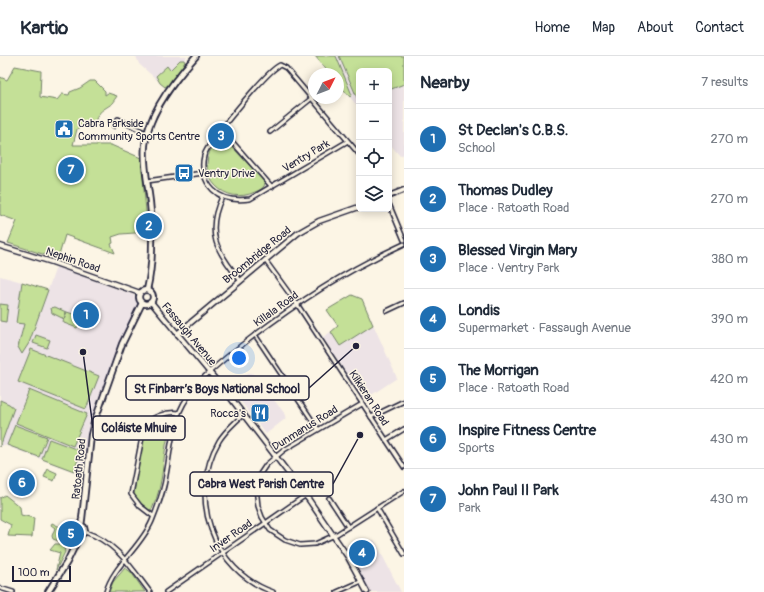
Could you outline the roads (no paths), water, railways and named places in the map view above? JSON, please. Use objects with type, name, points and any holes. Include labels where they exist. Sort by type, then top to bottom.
[{"type":"main road","points":[[147,290],[152,268],[153,246],[145,144],[166,95],[196,56]]},
{"type":"main road","points":[[147,290],[152,295],[151,302],[147,304],[142,303],[139,300],[140,293],[147,290]]},
{"type":"main road","name":"Ratoath Road","points":[[48,592],[67,562],[82,533],[76,530],[78,526],[81,526],[94,423],[122,344],[142,303]]},
{"type":"main road","points":[[81,526],[85,529],[82,533]]},
{"type":"street","points":[[240,280],[222,256],[214,235],[214,220],[222,197],[210,188],[203,173],[204,154],[221,129],[280,65],[286,68],[308,93]]},
{"type":"street","points":[[270,132],[308,101]]},
{"type":"street","points":[[317,104],[356,150]]},
{"type":"street","points":[[114,126],[118,119],[148,134]]},
{"type":"street","points":[[221,129],[272,187]]},
{"type":"street","name":"Ventry Park","points":[[222,197],[233,200],[250,199],[348,140]]},
{"type":"street","points":[[147,181],[203,173]]},
{"type":"street","points":[[392,195],[404,190]]},
{"type":"street","name":"Broombridge Road","points":[[177,334],[240,280],[307,228],[356,208]]},
{"type":"street","points":[[392,211],[404,240]]},
{"type":"street","name":"Killala Road","points":[[106,592],[111,579],[144,535],[154,516],[164,487],[173,434],[179,413],[194,388],[209,372],[297,304],[355,267],[404,244]]},
{"type":"street","name":"Nephin Road","points":[[0,246],[52,262],[140,293]]},
{"type":"street","name":"Kilkieran Road","points":[[265,260],[297,304],[404,467]]},
{"type":"street","name":"Fassaugh Avenue","points":[[151,302],[244,414],[306,495],[334,535],[367,592]]},
{"type":"street","points":[[387,311],[404,303]]},
{"type":"street","points":[[255,335],[318,429]]},
{"type":"street","points":[[371,417],[404,401]]},
{"type":"street","name":"Dunmanus Road","points":[[362,404],[318,429],[276,456],[263,469],[256,487],[258,506],[266,523],[274,533],[285,540],[300,545],[315,544],[348,527],[404,491]]},
{"type":"street","points":[[154,516],[140,506],[131,494],[144,427],[149,421],[160,416],[173,412],[179,413]]},
{"type":"street","points":[[244,414],[219,442],[206,476],[204,501],[215,540],[222,553],[236,570],[247,579],[273,592]]},
{"type":"street","points":[[386,440],[404,429]]},
{"type":"street","name":"Inver Road","points":[[166,592],[306,495]]},
{"type":"street","points":[[328,498],[348,527]]},
{"type":"street","points":[[377,508],[404,554]]},
{"type":"street","points":[[82,533],[105,540],[126,560],[150,592]]},
{"type":"street","points":[[337,592],[362,581]]},
{"type":"street","points":[[0,588],[13,592]]},
{"type":"place","name":"Cabra Parkside Community Sports Centre","points":[[64,129]]},
{"type":"place","name":"Blessed Virgin Mary","points":[[221,136]]},
{"type":"place","name":"John Paul II Park","points":[[71,170]]},
{"type":"place","name":"Ventry Drive","points":[[184,173]]},
{"type":"place","name":"Thomas Dudley","points":[[149,226]]},
{"type":"place","name":"St Declan's C.B.S.","points":[[86,315]]},
{"type":"place","name":"St Finbarr’s Boys National School","points":[[356,346]]},
{"type":"place","name":"Coláiste Mhuire","points":[[83,352]]},
{"type":"place","name":"Rocca's","points":[[260,413]]},
{"type":"place","name":"Cabra West Parish Centre","points":[[360,435]]},
{"type":"place","name":"Inspire Fitness Centre","points":[[22,483]]},
{"type":"place","name":"The Morrigan","points":[[71,534]]},
{"type":"place","name":"Londis","points":[[362,553]]}]
